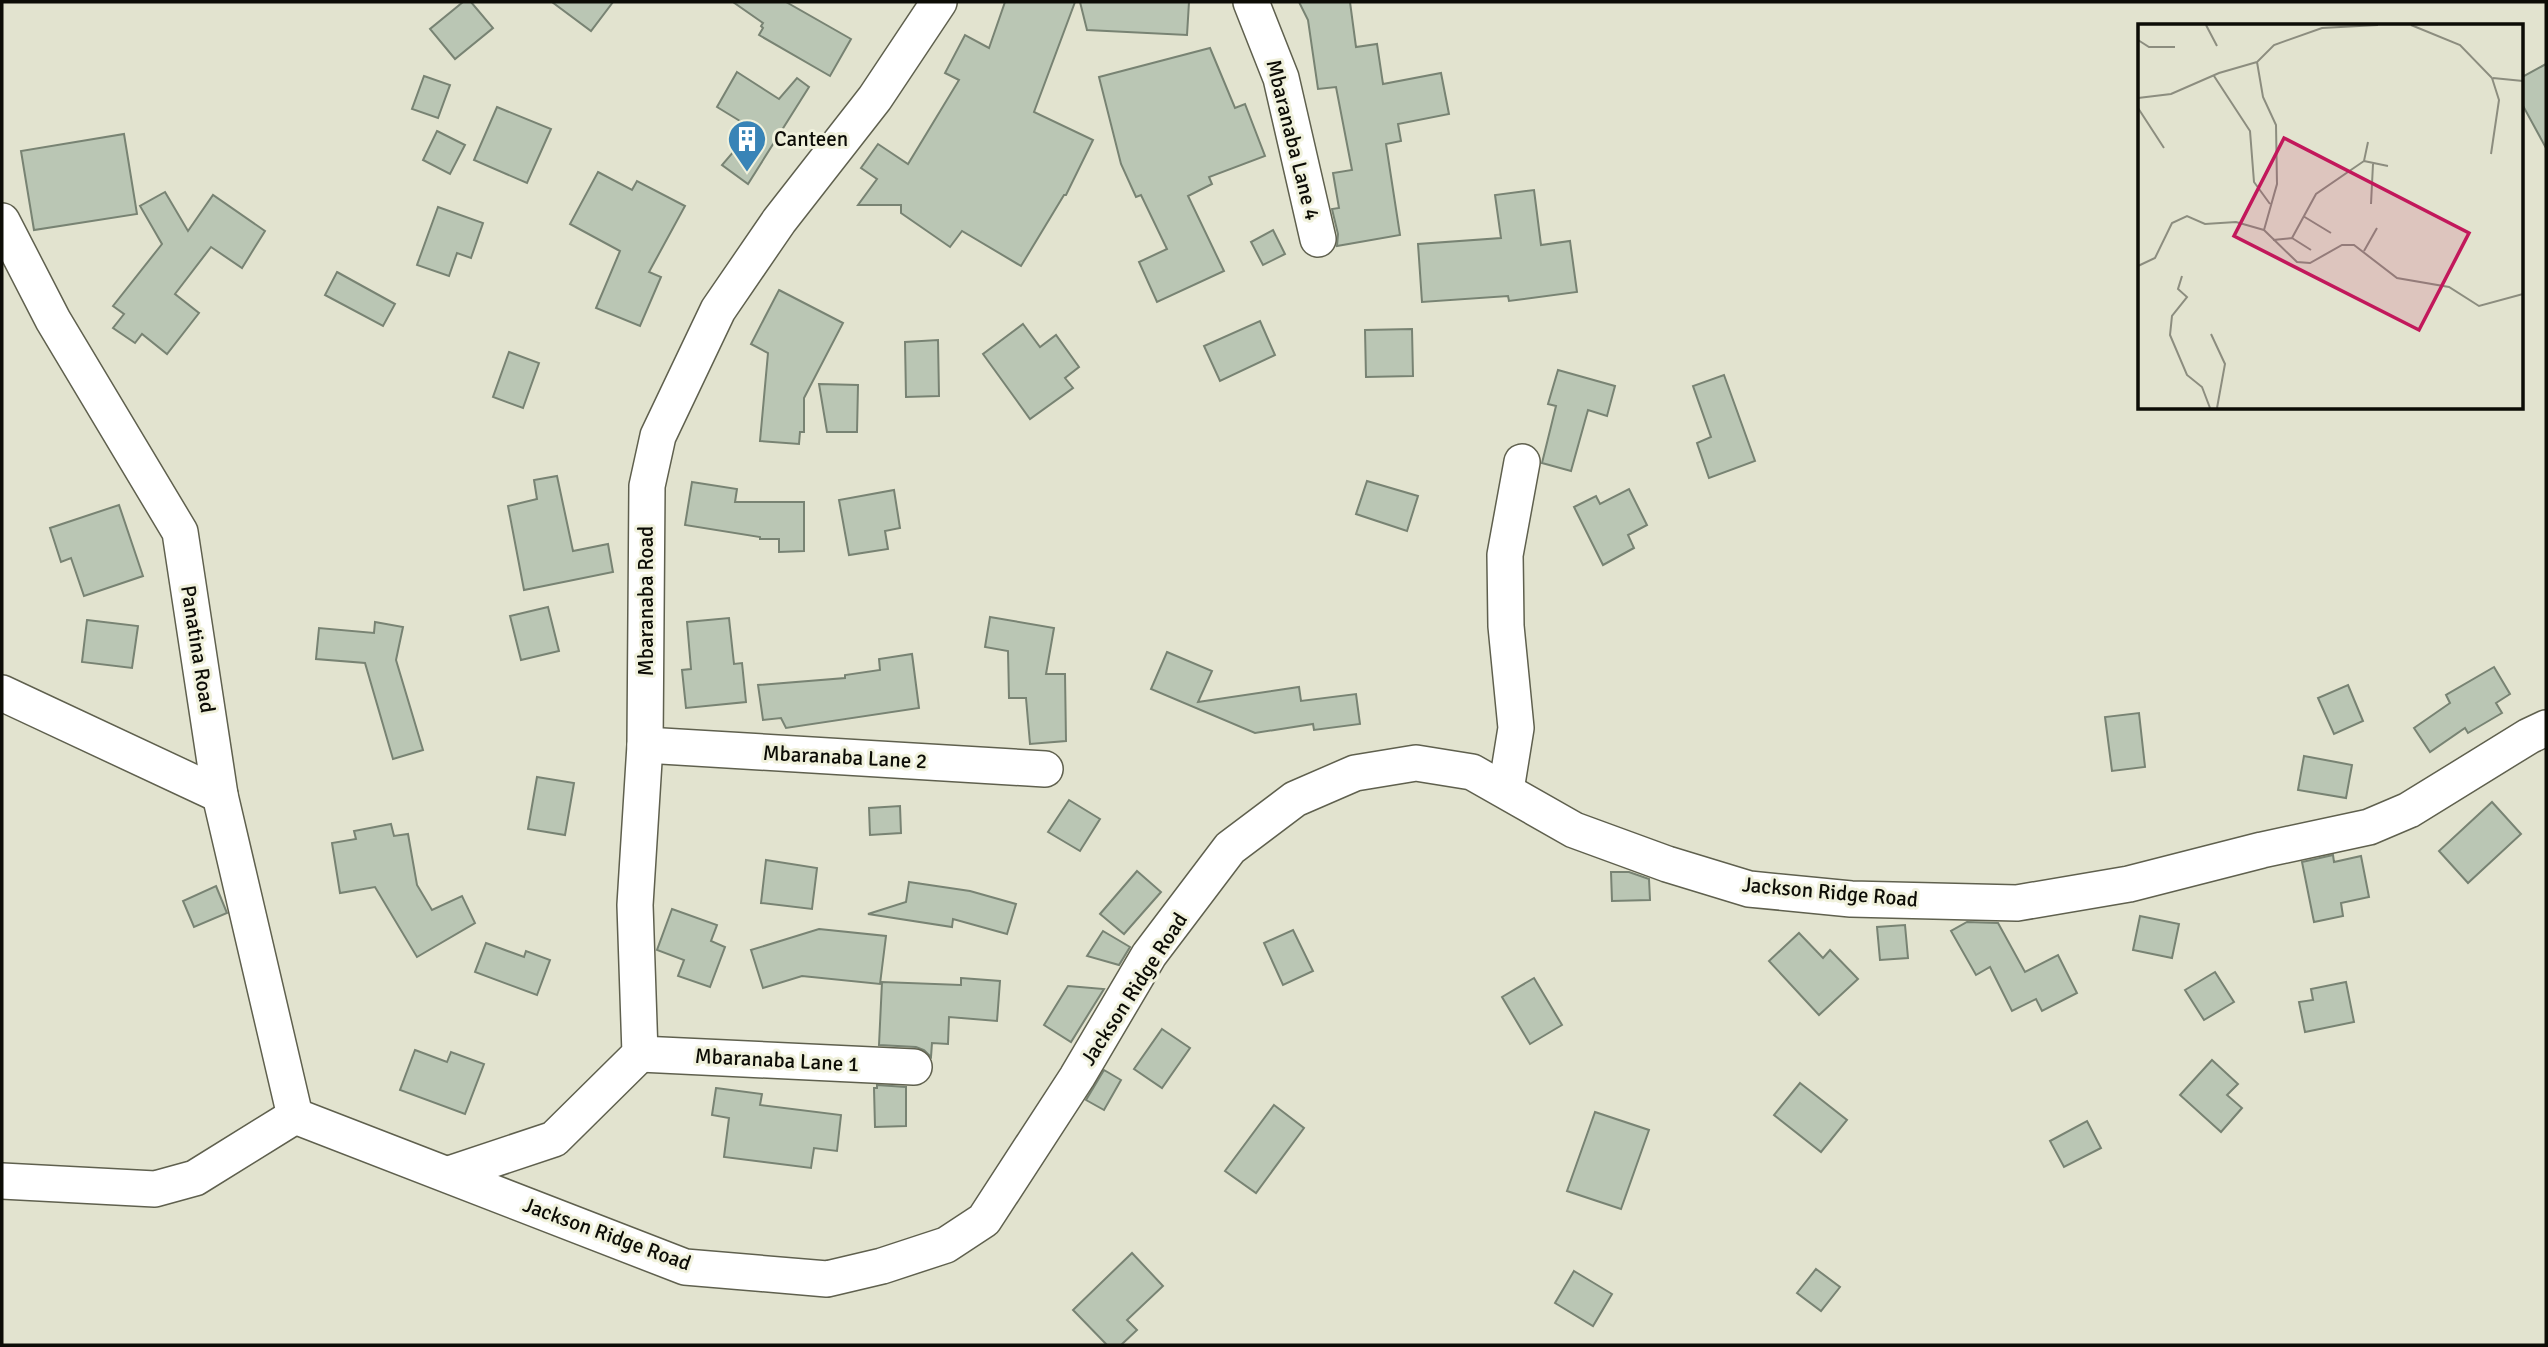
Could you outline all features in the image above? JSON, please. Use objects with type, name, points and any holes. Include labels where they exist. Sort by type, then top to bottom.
[{"type":"street","name":"Mbaranaba Road","points":[[640,1054],[635,905],[645,745],[647,486],[658,436],[718,310],[779,221],[875,98],[939,2]]},
{"type":"street","name":"Mbaranaba Lane 4","points":[[1251,2],[1281,78],[1318,239]]},
{"type":"street","name":"Panatina Road","points":[[2,221],[53,320],[180,533],[220,795],[295,1116]]},
{"type":"street","points":[[1506,790],[1516,728],[1506,626],[1505,555],[1522,462]]},
{"type":"street","points":[[2,693],[220,795]]},
{"type":"street","name":"Jackson Ridge Road","points":[[295,1116],[685,1266],[827,1279],[883,1266],[946,1245],[984,1220],[1077,1077],[1149,955],[1230,848],[1295,799],[1355,773],[1416,763],[1472,772],[1574,830],[1667,864],[1749,889],[1851,898],[2017,903],[2130,884],[2262,850],[2369,827],[2409,810],[2546,728]]},
{"type":"street","name":"Mbaranaba Lane 2","points":[[645,745],[1045,769]]},
{"type":"street","points":[[449,1174],[554,1139],[640,1054]]},
{"type":"street","name":"Mbaranaba Lane 1","points":[[640,1054],[914,1067]]},
{"type":"street","points":[[2,1181],[155,1189],[195,1178],[295,1116]]},
{"type":"building","points":[[463,2],[471,2],[493,28],[455,59],[430,29]]},
{"type":"building","points":[[552,2],[613,2],[591,31]]},
{"type":"building","points":[[733,2],[786,2],[851,39],[830,76],[759,35],[763,23]]},
{"type":"building","points":[[1005,2],[1075,2],[1034,112],[1093,140],[1066,195],[1021,266],[962,231],[950,247],[901,213],[901,205],[858,205],[877,179],[861,168],[878,144],[908,164],[959,80],[945,73],[965,35],[989,48]]},
{"type":"building","points":[[1080,2],[1189,2],[1187,35],[1087,30]]},
{"type":"building","points":[[1299,2],[1350,2],[1356,47],[1377,44],[1383,84],[1441,73],[1449,114],[1398,124],[1401,141],[1386,144],[1400,235],[1337,246],[1338,234],[1332,209],[1339,208],[1333,173],[1352,170],[1336,87],[1318,89],[1308,20]]},
{"type":"building","points":[[1210,48],[1235,108],[1245,104],[1265,156],[1209,177],[1212,184],[1188,196],[1224,271],[1157,302],[1139,262],[1167,249],[1141,195],[1136,197],[1121,164],[1099,77]]},
{"type":"building","points":[[2546,64],[2546,148],[2524,108],[2524,76]]},
{"type":"building","points":[[737,72],[779,99],[797,78],[809,87],[748,184],[722,165],[753,129],[717,107]]},
{"type":"building","points":[[424,76],[450,85],[438,118],[412,109]]},
{"type":"building","points":[[497,107],[551,129],[527,183],[474,160]]},
{"type":"building","points":[[437,131],[465,145],[450,174],[423,160]]},
{"type":"building","points":[[124,134],[137,214],[34,230],[21,151]]},
{"type":"building","points":[[598,172],[632,190],[637,181],[685,206],[649,272],[661,277],[640,326],[596,308],[620,251],[570,224]]},
{"type":"building","points":[[1534,190],[1541,245],[1570,241],[1577,292],[1509,301],[1508,296],[1422,302],[1418,244],[1501,238],[1495,195]]},
{"type":"building","points":[[165,192],[188,231],[213,195],[265,231],[242,268],[211,247],[175,294],[199,313],[167,354],[142,334],[135,343],[113,328],[124,314],[113,306],[162,244],[140,206]]},
{"type":"building","points":[[438,207],[483,223],[471,258],[457,253],[449,276],[417,265]]},
{"type":"building","points":[[1273,230],[1285,254],[1263,265],[1251,242]]},
{"type":"building","points":[[337,272],[395,304],[383,326],[325,295]]},
{"type":"building","points":[[779,290],[843,323],[804,398],[804,432],[800,432],[799,444],[760,441],[768,353],[751,344]]},
{"type":"building","points":[[1260,321],[1275,355],[1220,381],[1204,346]]},
{"type":"building","points":[[1023,324],[1040,347],[1056,335],[1079,367],[1065,378],[1073,388],[1030,419],[983,354]]},
{"type":"building","points":[[1412,329],[1413,376],[1366,377],[1365,330]]},
{"type":"building","points":[[938,340],[939,396],[906,397],[905,342]]},
{"type":"building","points":[[509,352],[539,363],[523,408],[493,397]]},
{"type":"building","points":[[1558,370],[1615,386],[1607,416],[1588,410],[1571,471],[1542,463],[1556,406],[1548,404]]},
{"type":"building","points":[[1724,375],[1755,461],[1709,478],[1697,443],[1711,437],[1693,386]]},
{"type":"building","points":[[819,384],[858,385],[857,432],[827,432]]},
{"type":"building","points":[[557,476],[573,551],[608,544],[613,572],[524,590],[508,506],[537,499],[534,480]]},
{"type":"building","points":[[1367,481],[1418,496],[1407,531],[1356,514]]},
{"type":"building","points":[[692,482],[737,489],[735,502],[804,502],[804,551],[779,552],[779,539],[760,539],[685,525]]},
{"type":"building","points":[[1629,489],[1647,525],[1628,535],[1634,548],[1603,565],[1574,507],[1596,496],[1600,504]]},
{"type":"building","points":[[894,490],[900,528],[885,531],[888,549],[849,555],[839,500]]},
{"type":"building","points":[[119,505],[143,576],[84,596],[71,558],[61,562],[50,528]]},
{"type":"building","points":[[548,607],[559,651],[521,660],[510,616]]},
{"type":"building","points":[[990,617],[1054,628],[1046,674],[1065,674],[1066,741],[1030,744],[1026,698],[1009,698],[1008,651],[985,647]]},
{"type":"building","points":[[729,618],[734,664],[742,663],[746,702],[686,708],[682,670],[691,669],[687,622]]},
{"type":"building","points":[[87,620],[138,626],[132,668],[82,662]]},
{"type":"building","points":[[375,622],[403,627],[396,660],[423,750],[393,759],[365,663],[316,659],[319,628],[374,633]]},
{"type":"building","points":[[1167,652],[1212,671],[1198,702],[1299,687],[1301,701],[1356,694],[1360,724],[1314,730],[1313,724],[1255,733],[1151,689]]},
{"type":"building","points":[[912,654],[919,708],[786,728],[781,718],[763,720],[758,685],[845,678],[845,675],[880,670],[879,659]]},
{"type":"building","points":[[2494,667],[2510,694],[2496,703],[2502,713],[2468,733],[2465,728],[2430,752],[2414,728],[2450,703],[2446,695]]},
{"type":"building","points":[[2348,685],[2363,721],[2334,734],[2318,698]]},
{"type":"building","points":[[2139,713],[2145,767],[2112,771],[2105,717]]},
{"type":"building","points":[[2304,756],[2352,765],[2346,798],[2298,790]]},
{"type":"building","points":[[537,777],[574,783],[565,835],[528,829]]},
{"type":"building","points":[[1069,800],[1100,819],[1080,851],[1048,832]]},
{"type":"building","points":[[2492,802],[2521,834],[2468,883],[2439,851]]},
{"type":"building","points":[[900,806],[901,833],[870,835],[869,808]]},
{"type":"building","points":[[391,824],[394,836],[408,834],[417,885],[432,910],[462,896],[475,923],[417,957],[375,887],[340,893],[332,843],[356,839],[354,831]]},
{"type":"building","points":[[2333,855],[2334,862],[2361,856],[2369,897],[2341,903],[2343,916],[2314,922],[2302,862]]},
{"type":"building","points":[[766,860],[817,868],[812,909],[761,903]]},
{"type":"building","points":[[1137,871],[1161,892],[1124,934],[1100,914]]},
{"type":"building","points":[[1611,872],[1629,872],[1649,879],[1650,900],[1612,901]]},
{"type":"building","points":[[909,882],[970,891],[1016,904],[1007,934],[953,919],[952,927],[868,914],[906,902]]},
{"type":"building","points":[[216,886],[227,913],[194,927],[183,901]]},
{"type":"building","points":[[672,909],[717,925],[711,941],[725,947],[710,987],[678,976],[684,960],[657,950]]},
{"type":"building","points":[[2140,916],[2179,924],[2172,958],[2133,950]]},
{"type":"building","points":[[1967,922],[1998,923],[2025,972],[2058,955],[2077,993],[2042,1011],[2036,999],[2012,1011],[1990,967],[1976,975],[1951,931]]},
{"type":"building","points":[[1905,925],[1908,958],[1880,960],[1877,927]]},
{"type":"building","points":[[819,929],[886,936],[880,984],[802,976],[763,988],[751,950]]},
{"type":"building","points":[[1293,930],[1313,971],[1283,985],[1264,943]]},
{"type":"building","points":[[1103,931],[1130,947],[1119,965],[1087,956]]},
{"type":"building","points":[[1799,933],[1823,958],[1830,950],[1858,979],[1819,1015],[1769,961]]},
{"type":"building","points":[[486,943],[524,957],[526,951],[550,960],[537,995],[475,972]]},
{"type":"building","points":[[2215,972],[2234,1002],[2204,1020],[2185,990]]},
{"type":"building","points":[[961,978],[1000,981],[997,1021],[949,1017],[948,1044],[932,1043],[931,1057],[916,1047],[879,1045],[882,982],[961,985]]},
{"type":"building","points":[[1534,978],[1562,1025],[1530,1044],[1502,997]]},
{"type":"building","points":[[2346,982],[2354,1022],[2305,1032],[2299,1002],[2313,1000],[2311,989]]},
{"type":"building","points":[[1068,986],[1104,989],[1071,1042],[1044,1025]]},
{"type":"building","points":[[1162,1029],[1190,1048],[1162,1088],[1134,1069]]},
{"type":"building","points":[[415,1050],[447,1062],[451,1052],[484,1064],[465,1114],[400,1090]]},
{"type":"building","points":[[2212,1060],[2238,1084],[2227,1095],[2242,1108],[2221,1132],[2180,1095]]},
{"type":"building","points":[[1104,1070],[1121,1080],[1104,1110],[1086,1100]]},
{"type":"building","points":[[1800,1083],[1847,1120],[1821,1152],[1774,1115]]},
{"type":"building","points":[[877,1085],[906,1087],[906,1126],[875,1127],[874,1088],[877,1088]]},
{"type":"building","points":[[716,1088],[762,1094],[760,1105],[841,1115],[837,1151],[814,1148],[811,1168],[724,1157],[729,1118],[712,1115]]},
{"type":"building","points":[[1274,1105],[1304,1128],[1256,1193],[1225,1171]]},
{"type":"building","points":[[1595,1112],[1649,1130],[1621,1209],[1567,1191]]},
{"type":"building","points":[[2087,1121],[2101,1148],[2064,1167],[2050,1141]]},
{"type":"building","points":[[1132,1253],[1163,1286],[1127,1320],[1137,1330],[1121,1345],[1107,1345],[1073,1310]]},
{"type":"building","points":[[1816,1269],[1840,1287],[1821,1311],[1797,1293]]},
{"type":"building","points":[[1574,1271],[1612,1294],[1593,1326],[1555,1303]]},
{"type":"place","name":"Canteen","points":[[747,173]]}]
